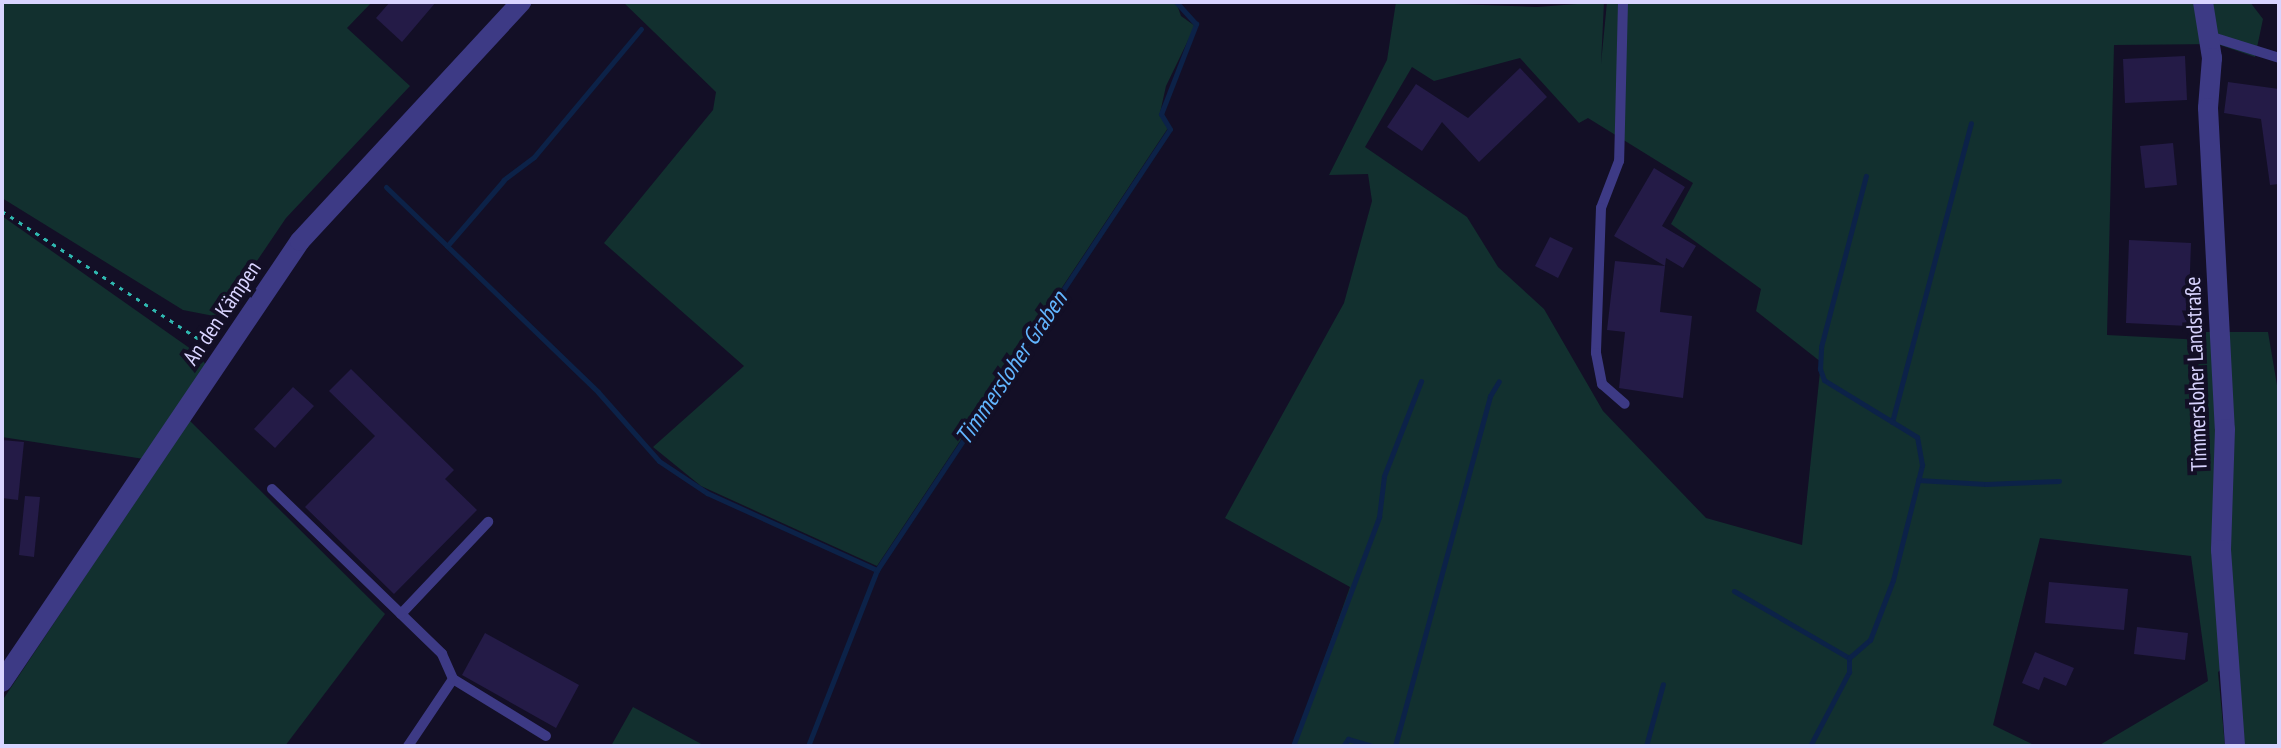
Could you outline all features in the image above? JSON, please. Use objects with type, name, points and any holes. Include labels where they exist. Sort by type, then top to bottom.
[{"type":"street","name":"An den Kämpen","points":[[2,682],[300,241],[521,2]]},
{"type":"street","name":"Timmersloher Landstraße","points":[[2203,2],[2209,36],[2208,108],[2225,429],[2221,550],[2235,746]]},
{"type":"lane","points":[[1623,2],[1619,161],[1601,208],[1596,353],[1602,384],[1625,404]]},
{"type":"lane","points":[[2209,36],[2279,58]]},
{"type":"lane","points":[[272,489],[442,654],[453,679],[546,736]]},
{"type":"lane","points":[[401,614],[488,522]]},
{"type":"lane","points":[[408,746],[453,679]]},
{"type":"path","points":[[2,211],[224,354]]},
{"type":"green space","points":[[2,2],[372,2],[347,28],[410,86],[286,218],[219,317],[183,310],[2,198]]},
{"type":"green space","points":[[623,2],[1176,2],[1181,16],[1195,26],[1166,86],[1160,113],[1168,128],[877,566],[701,486],[653,447],[744,366],[604,243],[713,110],[716,92]]},
{"type":"green space","points":[[1396,2],[1537,7],[1604,2],[1601,64],[1607,2],[2250,2],[2263,19],[2255,57],[2217,44],[2114,45],[2107,335],[2203,340],[2206,332],[2268,332],[2279,397],[2279,746],[2243,746],[2235,659],[2218,672],[2225,746],[2098,746],[2208,681],[2191,556],[2040,538],[1993,725],[2036,746],[1293,746],[1350,587],[1225,518],[1344,303],[1372,201],[1368,174],[1329,175],[1387,60]],"holes":[[[1520,58],[1579,123],[1588,118],[1693,183],[1671,224],[1761,289],[1756,311],[1821,362],[1802,545],[1706,518],[1603,411],[1544,309],[1498,267],[1467,217],[1365,147],[1412,67],[1434,81]]]},
{"type":"green space","points":[[2,216],[198,354],[206,365],[144,459],[2,437]]},
{"type":"green space","points":[[189,420],[385,614],[285,746],[2,746],[2,701]]},
{"type":"green space","points":[[633,707],[705,746],[611,746]]},
{"type":"building","points":[[390,2],[436,2],[402,42],[376,18]]},
{"type":"building","points":[[2185,56],[2187,100],[2125,103],[2123,59]]},
{"type":"building","points":[[1520,68],[1547,97],[1479,162],[1442,122],[1422,151],[1387,127],[1416,84],[1468,118]]},
{"type":"building","points":[[2228,82],[2279,89],[2279,184],[2270,185],[2261,119],[2224,113]]},
{"type":"building","points":[[2173,143],[2177,185],[2145,188],[2140,146]]},
{"type":"building","points":[[1654,168],[1685,187],[1662,226],[1696,246],[1683,268],[1666,258],[1665,266],[1614,236]]},
{"type":"building","points":[[1550,237],[1573,248],[1558,278],[1535,266]]},
{"type":"building","points":[[2129,240],[2191,243],[2188,326],[2126,323]]},
{"type":"building","points":[[1615,261],[1665,266],[1660,312],[1692,316],[1683,398],[1619,388],[1625,332],[1607,330]]},
{"type":"building","points":[[351,369],[454,470],[445,479],[477,510],[394,594],[305,507],[375,436],[329,391]]},
{"type":"building","points":[[293,387],[314,406],[275,448],[254,429]]},
{"type":"building","points":[[2,440],[24,442],[18,500],[2,498]]},
{"type":"building","points":[[25,496],[40,497],[34,557],[19,555]]},
{"type":"building","points":[[2049,582],[2128,589],[2124,630],[2045,623]]},
{"type":"building","points":[[2137,627],[2188,633],[2185,660],[2134,654]]},
{"type":"building","points":[[485,633],[579,685],[556,728],[462,675]]},
{"type":"building","points":[[2035,652],[2074,668],[2066,686],[2044,677],[2039,690],[2022,683]]},
{"type":"waterway","name":"Timmersloher Graben","points":[[808,746],[877,570],[1170,129],[1161,114],[1196,24],[1176,2]]},
{"type":"waterway","points":[[641,29],[534,157],[504,180],[447,246],[598,392],[659,461],[707,493],[877,570]]},
{"type":"waterway","points":[[1892,422],[1971,123]]},
{"type":"waterway","points":[[1810,746],[1849,672],[1849,658],[1870,640],[1893,580],[1922,465],[1917,437],[1824,380],[1820,369],[1821,347],[1866,176]]},
{"type":"waterway","points":[[386,187],[447,246]]},
{"type":"waterway","points":[[1293,746],[1379,517],[1384,476],[1421,381]]},
{"type":"waterway","points":[[1395,746],[1490,396],[1499,381]]},
{"type":"waterway","points":[[1918,480],[1986,484],[2059,481]]},
{"type":"waterway","points":[[1734,591],[1849,658]]},
{"type":"waterway","points":[[1646,746],[1663,684]]},
{"type":"waterway","points":[[1343,746],[1348,739],[1372,746]]}]
